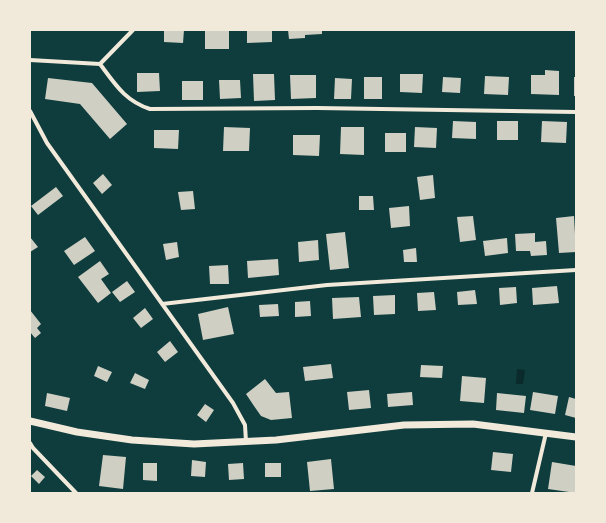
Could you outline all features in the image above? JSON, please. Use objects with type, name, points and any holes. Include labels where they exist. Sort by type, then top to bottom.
[{"type":"street","points":[[100,64],[133,30]]},
{"type":"street","points":[[30,60],[100,64],[125,96],[136,105],[150,109],[317,108],[576,112]]},
{"type":"street","points":[[30,111],[47,142],[233,403],[245,426],[246,442]]},
{"type":"street","points":[[162,304],[326,285],[576,270]]},
{"type":"street","points":[[30,422],[78,432],[132,440],[194,444],[246,442],[404,425],[473,424],[546,432],[576,437]]},
{"type":"street","points":[[532,493],[546,432]]},
{"type":"street","points":[[30,443],[76,493]]},
{"type":"water","points":[[517,369],[525,370],[523,384],[516,384]]},
{"type":"building","points":[[164,30],[184,30],[183,43],[164,42]]},
{"type":"building","points":[[205,30],[229,30],[229,49],[205,49]]},
{"type":"building","points":[[247,30],[272,30],[272,42],[247,43]]},
{"type":"building","points":[[288,30],[322,30],[322,34],[305,35],[305,38],[289,39]]},
{"type":"building","points":[[545,70],[559,71],[559,95],[531,94],[531,75],[545,75]]},
{"type":"building","points":[[137,73],[159,73],[160,91],[137,92]]},
{"type":"building","points":[[253,74],[274,74],[275,100],[254,101]]},
{"type":"building","points":[[400,74],[423,74],[422,93],[400,92]]},
{"type":"building","points":[[290,75],[316,75],[316,98],[291,99]]},
{"type":"building","points":[[485,76],[509,77],[508,95],[484,94]]},
{"type":"building","points":[[364,77],[382,77],[382,99],[364,99]]},
{"type":"building","points":[[443,77],[461,78],[460,93],[442,92]]},
{"type":"building","points":[[574,77],[576,77],[576,96],[574,96]]},
{"type":"building","points":[[48,78],[92,83],[127,124],[110,139],[80,104],[45,99]]},
{"type":"building","points":[[335,78],[352,79],[351,99],[334,99]]},
{"type":"building","points":[[219,80],[240,80],[241,98],[220,99]]},
{"type":"building","points":[[182,81],[203,81],[203,100],[182,100]]},
{"type":"building","points":[[453,121],[476,122],[476,139],[452,138]]},
{"type":"building","points":[[497,121],[518,121],[518,140],[497,140]]},
{"type":"building","points":[[542,121],[567,122],[566,143],[541,142]]},
{"type":"building","points":[[224,127],[250,128],[249,151],[223,151]]},
{"type":"building","points":[[341,127],[364,127],[364,155],[340,154]]},
{"type":"building","points":[[415,127],[437,128],[436,148],[414,147]]},
{"type":"building","points":[[154,130],[179,130],[178,149],[154,148]]},
{"type":"building","points":[[385,133],[406,133],[406,152],[385,152]]},
{"type":"building","points":[[293,135],[320,135],[319,156],[293,155]]},
{"type":"building","points":[[103,174],[112,185],[102,194],[93,183]]},
{"type":"building","points":[[433,175],[435,198],[420,200],[417,177]]},
{"type":"building","points":[[56,187],[63,196],[38,215],[31,206]]},
{"type":"building","points":[[193,191],[195,209],[181,210],[178,192]]},
{"type":"building","points":[[359,196],[373,196],[374,210],[359,210]]},
{"type":"building","points":[[409,206],[410,226],[391,228],[389,208]]},
{"type":"building","points":[[473,216],[476,240],[460,242],[457,217]]},
{"type":"building","points":[[574,216],[576,252],[559,253],[556,218]]},
{"type":"building","points":[[345,232],[349,268],[330,270],[326,234]]},
{"type":"building","points":[[535,233],[535,242],[546,241],[547,255],[531,256],[530,251],[516,251],[515,234]]},
{"type":"building","points":[[30,237],[38,247],[30,252]]},
{"type":"building","points":[[85,237],[95,251],[74,265],[64,251]]},
{"type":"building","points":[[507,238],[508,253],[485,256],[483,241]]},
{"type":"building","points":[[318,240],[319,260],[299,262],[298,242]]},
{"type":"building","points":[[177,242],[179,257],[166,260],[163,244]]},
{"type":"building","points":[[416,248],[417,262],[404,262],[403,250]]},
{"type":"building","points":[[278,259],[279,275],[248,278],[247,261]]},
{"type":"building","points":[[100,261],[109,274],[101,279],[111,293],[98,303],[78,277]]},
{"type":"building","points":[[228,265],[229,284],[210,284],[209,266]]},
{"type":"building","points":[[127,281],[135,292],[120,302],[112,292]]},
{"type":"building","points":[[557,286],[559,303],[533,305],[532,288]]},
{"type":"building","points":[[516,287],[517,303],[500,305],[499,288]]},
{"type":"building","points":[[475,290],[477,304],[458,305],[457,292]]},
{"type":"building","points":[[434,292],[436,310],[418,311],[417,293]]},
{"type":"building","points":[[395,295],[395,314],[374,315],[373,296]]},
{"type":"building","points":[[359,297],[361,317],[333,319],[332,298]]},
{"type":"building","points":[[310,301],[311,316],[295,317],[295,302]]},
{"type":"building","points":[[278,304],[279,316],[260,317],[259,305]]},
{"type":"building","points":[[228,307],[234,334],[203,340],[198,314]]},
{"type":"building","points":[[145,308],[153,319],[141,328],[133,318]]},
{"type":"building","points":[[30,310],[41,324],[37,328],[41,333],[35,338],[30,332]]},
{"type":"building","points":[[170,341],[178,352],[165,362],[157,352]]},
{"type":"building","points":[[331,364],[333,378],[305,381],[303,367]]},
{"type":"building","points":[[421,365],[443,366],[442,378],[420,377]]},
{"type":"building","points":[[98,366],[112,372],[107,382],[94,376]]},
{"type":"building","points":[[135,373],[149,380],[145,389],[130,383]]},
{"type":"building","points":[[462,376],[486,378],[484,403],[460,401]]},
{"type":"building","points":[[265,379],[276,393],[289,392],[292,418],[271,420],[261,416],[254,406],[246,394]]},
{"type":"building","points":[[369,390],[371,408],[349,410],[347,392]]},
{"type":"building","points":[[412,392],[413,405],[388,407],[387,394]]},
{"type":"building","points":[[533,392],[558,396],[555,414],[530,410]]},
{"type":"building","points":[[47,393],[70,398],[67,411],[45,406]]},
{"type":"building","points":[[497,393],[526,396],[524,413],[496,410]]},
{"type":"building","points":[[569,397],[576,399],[576,418],[565,415]]},
{"type":"building","points":[[205,404],[214,410],[206,422],[197,415]]},
{"type":"building","points":[[493,452],[513,454],[511,472],[491,470]]},
{"type":"building","points":[[103,455],[126,457],[123,489],[99,486]]},
{"type":"building","points":[[331,459],[334,489],[310,491],[307,462]]},
{"type":"building","points":[[192,460],[206,462],[205,477],[191,476]]},
{"type":"building","points":[[552,462],[576,466],[576,493],[548,489]]},
{"type":"building","points":[[143,463],[157,463],[157,481],[143,480]]},
{"type":"building","points":[[243,463],[244,479],[229,480],[228,464]]},
{"type":"building","points":[[265,463],[281,463],[281,477],[265,477]]},
{"type":"building","points":[[37,470],[45,477],[39,484],[31,476]]}]
